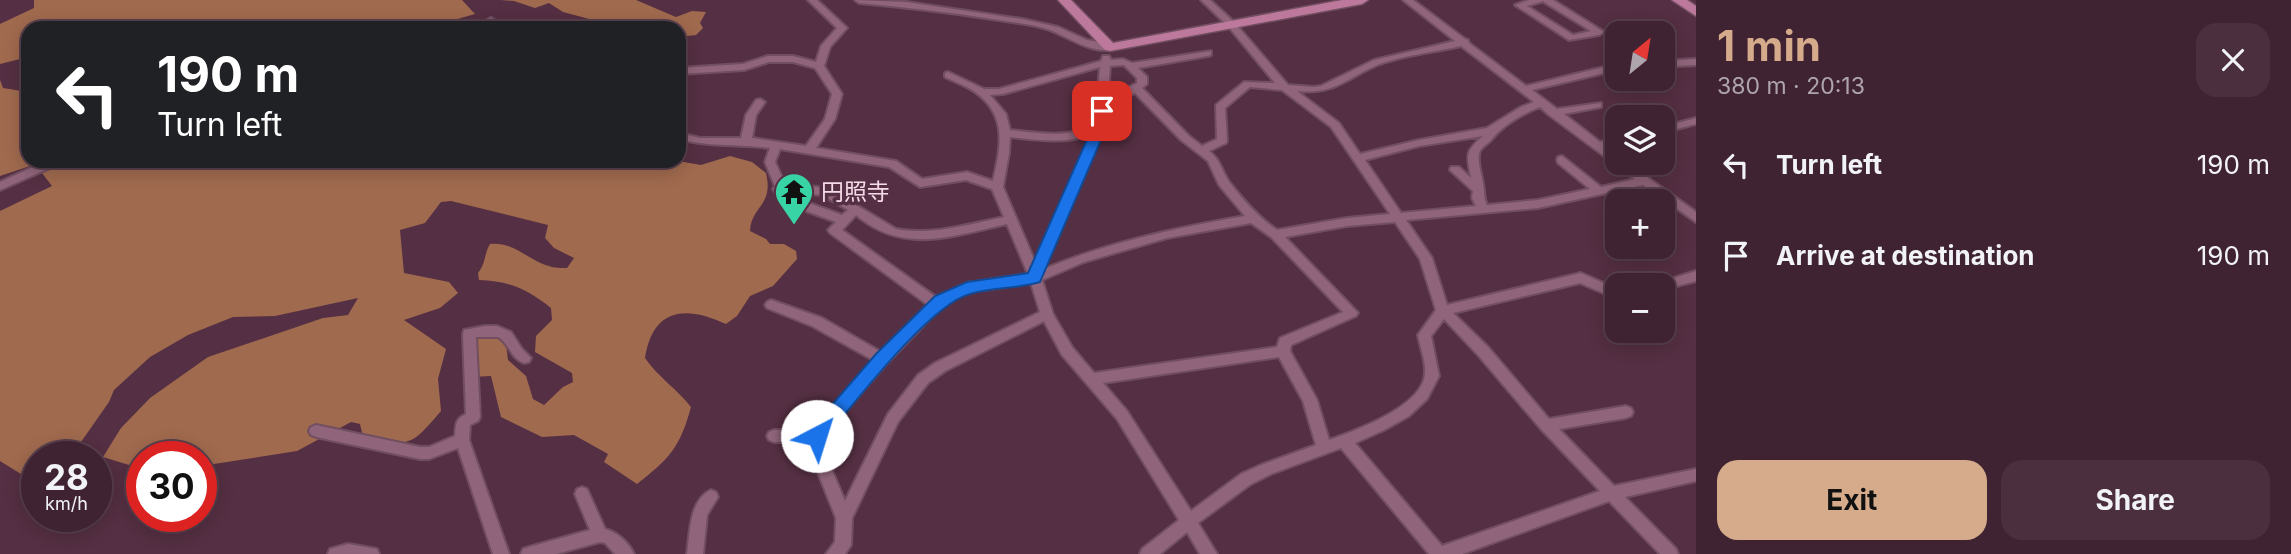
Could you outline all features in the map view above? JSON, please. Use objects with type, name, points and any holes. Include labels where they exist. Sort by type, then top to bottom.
[{"type":"street","points":[[812,0],[842,29],[826,46],[819,66]]},
{"type":"street","points":[[859,0],[898,3],[1036,24],[1065,32],[1092,48],[1131,45],[1362,0]]},
{"type":"street","points":[[1064,0],[1142,77],[1142,84],[1136,88],[1120,96],[1103,97]]},
{"type":"street","points":[[1077,0],[1110,47]]},
{"type":"street","points":[[1205,0],[1231,24],[1282,85],[1335,125],[1426,258],[1443,311],[1483,351],[1546,425],[1670,554]]},
{"type":"street","points":[[1407,0],[1605,151]]},
{"type":"street","points":[[1540,0],[1519,5],[1572,38],[1599,32],[1547,0]]},
{"type":"street","points":[[1678,0],[1696,12]]},
{"type":"street","points":[[1201,150],[1222,141],[1220,107],[1248,84],[1314,90],[1324,88],[1377,62],[1465,43]]},
{"type":"street","points":[[1034,278],[1100,125],[1104,63],[1110,47]]},
{"type":"street","points":[[982,92],[999,92],[1104,63],[1127,64],[1209,53]]},
{"type":"street","points":[[686,71],[744,67],[768,59],[793,60],[819,66],[837,93],[830,119],[808,151]]},
{"type":"street","points":[[1675,63],[1696,62]]},
{"type":"street","points":[[1524,89],[1605,70]]},
{"type":"street","points":[[948,75],[982,92],[1001,114],[1005,133],[997,187],[1012,219],[1047,314],[1067,351],[1122,415],[1209,554]]},
{"type":"street","points":[[1136,88],[1212,159],[1223,182],[1253,219],[1275,234],[1352,313],[1285,342],[1283,351],[1310,400],[1324,447]]},
{"type":"street","points":[[746,141],[751,115],[760,102]]},
{"type":"street","points":[[1360,159],[1419,143],[1490,131],[1525,109],[1541,103]]},
{"type":"street","points":[[1553,113],[1597,105]]},
{"type":"street","points":[[1675,127],[1696,121]]},
{"type":"street","points":[[1005,133],[1074,138],[1086,135],[1100,125]]},
{"type":"street","points":[[1484,209],[1478,198],[1474,158],[1475,148],[1487,138],[1490,131]]},
{"type":"street","points":[[686,137],[714,142],[746,141],[892,164],[919,183],[967,176],[997,187]]},
{"type":"street","points":[[1598,146],[1605,144]]},
{"type":"street","points":[[776,145],[770,162],[781,187],[779,190],[802,205],[843,220]]},
{"type":"street","points":[[1562,160],[1599,191]]},
{"type":"street","points":[[0,186],[40,168]]},
{"type":"street","points":[[1455,170],[1479,190]]},
{"type":"street","points":[[1637,175],[1696,218]]},
{"type":"street","points":[[1275,234],[1347,222],[1538,204],[1645,181]]},
{"type":"street","points":[[781,187],[824,191],[856,209],[880,228],[901,235],[966,229],[1012,219]]},
{"type":"street","points":[[856,209],[834,230],[936,304]]},
{"type":"street","points":[[844,518],[816,450],[817,436],[882,359],[936,304],[967,288],[1034,278],[1080,259],[1167,234],[1253,219]]},
{"type":"street","points":[[1675,282],[1696,276]]},
{"type":"street","points":[[1149,554],[1246,479],[1324,447],[1345,442],[1397,416],[1422,396],[1433,374],[1424,335],[1443,311],[1581,278],[1605,289]]},
{"type":"street","points":[[771,306],[817,322],[882,359]]},
{"type":"street","points":[[834,554],[843,545],[844,518],[893,418],[923,379],[940,367],[1047,314]]},
{"type":"street","points":[[501,554],[463,440],[463,422],[473,417],[469,334],[485,330],[499,332],[510,338],[518,355],[524,358]]},
{"type":"street","points":[[1092,379],[1283,351]]},
{"type":"street","points":[[1546,425],[1626,412]]},
{"type":"street","points":[[316,430],[420,453],[429,453],[463,440]]},
{"type":"street","points":[[774,436],[817,436]]},
{"type":"street","points":[[1345,442],[1440,554],[1613,493],[1696,475]]},
{"type":"street","points":[[582,494],[600,535]]},
{"type":"street","points":[[695,554],[700,513],[711,497]]},
{"type":"street","points":[[529,554],[600,535],[609,537],[626,554]]},
{"type":"street","points":[[336,554],[348,551],[371,554]]},
{"type":"shaded area","points":[[34,0],[462,0],[475,14],[450,21],[21,21],[21,59],[0,64],[0,24],[34,8]]},
{"type":"shaded area","points":[[500,0],[636,0],[676,17],[692,11],[706,12],[700,23],[703,28],[696,35],[686,36],[686,21],[593,20],[563,12],[549,3],[535,8],[514,1]]},
{"type":"shaded area","points":[[0,80],[3,88],[21,91],[21,168],[24,168],[0,176]]},
{"type":"shaded area","points":[[730,156],[752,162],[766,173],[767,192],[754,216],[750,231],[770,244],[784,244],[796,251],[797,259],[773,286],[750,296],[737,316],[726,324],[697,314],[684,313],[663,320],[655,329],[645,358],[691,407],[672,452],[637,484],[604,462],[608,454],[574,435],[542,437],[501,417],[491,376],[472,377],[470,335],[497,334],[506,344],[508,360],[526,376],[533,399],[544,405],[563,387],[573,382],[572,373],[535,352],[536,336],[552,320],[551,308],[517,287],[479,280],[478,273],[490,244],[514,248],[553,267],[567,268],[574,258],[554,248],[545,238],[548,225],[451,201],[441,202],[425,223],[400,230],[404,273],[449,282],[458,293],[440,308],[404,320],[446,349],[438,379],[441,411],[415,438],[400,443],[363,437],[360,424],[351,422],[297,451],[217,464],[217,441],[126,441],[126,464],[112,460],[112,442],[121,428],[150,398],[208,357],[323,318],[348,315],[358,298],[275,316],[233,317],[188,335],[150,357],[114,390],[109,402],[82,441],[21,441],[21,474],[0,461],[0,211],[52,186],[42,173],[54,168],[686,168],[686,162],[701,165]]},
{"type":"place","name":"円照寺","points":[[794,226]]},
{"type":"route","points":[[817,436],[882,359],[941,300],[967,288],[1034,278],[1100,126],[1102,111]]}]
